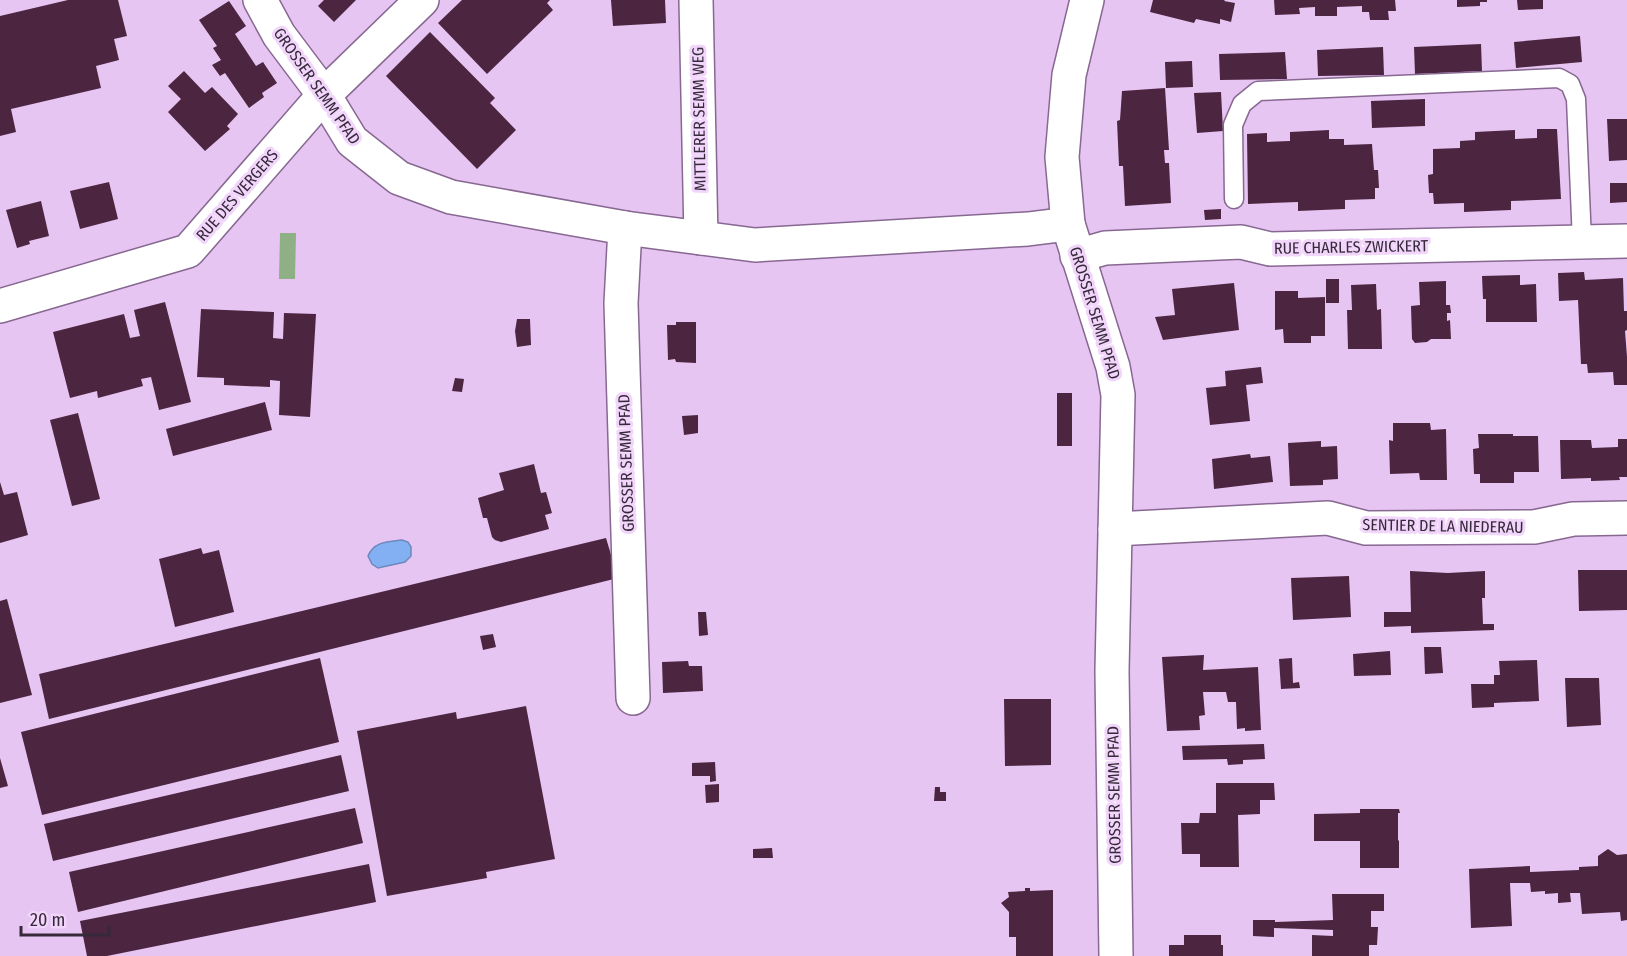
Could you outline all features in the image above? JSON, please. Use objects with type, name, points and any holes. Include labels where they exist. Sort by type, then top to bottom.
[{"type":"street","name":"GROSSER SEMM PFAD","points":[[260,0],[279,34],[324,95],[352,141],[399,178],[451,197],[625,228],[755,245],[1028,229],[1068,224],[1113,367],[1118,394],[1112,671],[1116,956]]},
{"type":"street","name":"RUE DES VERGERS","points":[[0,306],[188,251],[324,95],[422,0]]},
{"type":"street","name":"MITTLERER SEMM WEG","points":[[696,0],[701,238]]},
{"type":"street","points":[[1068,224],[1062,157],[1069,75],[1087,0]]},
{"type":"street","name":"GROSSER SEMM PFAD","points":[[625,228],[621,303],[633,698]]},
{"type":"street","name":"RUE CHARLES ZWICKERT","points":[[1077,256],[1105,248],[1241,242],[1270,249],[1627,241]]},
{"type":"street","name":"SENTIER DE LA NIEDERAU","points":[[1115,529],[1328,518],[1366,528],[1534,527],[1573,519],[1627,518]]},
{"type":"lane","points":[[1234,199],[1233,125],[1242,104],[1258,91],[1559,78],[1570,84],[1576,99],[1582,242]]},
{"type":"green space","points":[[280,233],[296,233],[295,279],[279,279]]},
{"type":"water","points":[[402,540],[408,542],[411,547],[411,556],[405,562],[378,568],[372,564],[368,556],[374,547],[382,543]]},
{"type":"building","points":[[68,0],[118,0],[127,36],[114,39],[119,60],[96,66],[101,88],[11,109],[16,132],[0,136],[0,16]]},
{"type":"building","points":[[324,0],[356,0],[334,22],[318,6]]},
{"type":"building","points":[[462,0],[550,0],[547,3],[553,10],[487,74],[438,23]]},
{"type":"building","points":[[611,0],[665,0],[666,23],[613,26]]},
{"type":"building","points":[[1153,0],[1225,0],[1235,3],[1231,22],[1220,19],[1220,24],[1196,19],[1194,23],[1150,12]]},
{"type":"building","points":[[1274,0],[1395,0],[1396,11],[1388,11],[1389,20],[1370,20],[1369,12],[1362,12],[1362,6],[1337,7],[1337,16],[1315,16],[1315,7],[1299,8],[1300,14],[1275,15]]},
{"type":"building","points":[[1457,0],[1487,0],[1487,2],[1480,2],[1480,6],[1457,7]]},
{"type":"building","points":[[1517,0],[1543,0],[1543,9],[1518,10]]},
{"type":"building","points":[[229,1],[246,26],[235,34],[256,66],[263,62],[277,83],[262,93],[264,97],[249,108],[225,73],[220,76],[212,65],[221,60],[213,48],[217,46],[199,20]]},
{"type":"building","points":[[430,32],[495,98],[490,103],[516,130],[477,169],[386,76]]},
{"type":"building","points":[[1580,36],[1582,62],[1516,68],[1514,42]]},
{"type":"building","points":[[1481,44],[1482,71],[1415,74],[1414,47]]},
{"type":"building","points":[[1383,47],[1384,75],[1318,76],[1317,50]]},
{"type":"building","points":[[1285,52],[1287,79],[1220,80],[1219,54]]},
{"type":"building","points":[[1192,61],[1193,87],[1166,88],[1165,62]]},
{"type":"building","points":[[184,71],[205,93],[212,87],[238,114],[227,126],[230,129],[205,151],[168,112],[181,99],[168,86]]},
{"type":"building","points":[[1165,88],[1169,150],[1164,150],[1165,163],[1169,163],[1171,203],[1125,206],[1123,166],[1119,166],[1117,121],[1120,120],[1122,91]]},
{"type":"building","points":[[1221,92],[1223,131],[1197,133],[1194,93]]},
{"type":"building","points":[[1425,99],[1425,126],[1372,128],[1371,101]]},
{"type":"building","points":[[1607,119],[1627,119],[1627,160],[1609,161]]},
{"type":"building","points":[[1537,129],[1557,129],[1561,199],[1511,201],[1511,210],[1464,212],[1464,203],[1434,204],[1433,193],[1429,193],[1428,175],[1433,174],[1433,149],[1460,148],[1460,141],[1475,140],[1475,132],[1515,130],[1515,139],[1537,138]]},
{"type":"building","points":[[1329,130],[1329,139],[1344,139],[1344,145],[1372,144],[1374,170],[1378,170],[1379,188],[1375,188],[1375,199],[1345,200],[1345,209],[1298,211],[1298,202],[1248,204],[1247,134],[1267,133],[1267,142],[1290,141],[1290,132]]},
{"type":"building","points":[[109,182],[118,219],[80,229],[70,191]]},
{"type":"building","points":[[1610,183],[1627,183],[1627,202],[1610,203]]},
{"type":"building","points":[[41,201],[49,236],[29,241],[30,244],[17,248],[6,210]]},
{"type":"building","points":[[1221,209],[1221,219],[1205,220],[1204,210]]},
{"type":"building","points":[[1584,272],[1585,280],[1623,278],[1624,311],[1627,311],[1627,330],[1625,331],[1627,385],[1614,385],[1613,372],[1588,373],[1587,364],[1581,364],[1578,300],[1559,301],[1558,273]]},
{"type":"building","points":[[1520,275],[1520,285],[1536,284],[1537,322],[1486,322],[1486,299],[1483,299],[1482,276]]},
{"type":"building","points":[[1326,279],[1339,279],[1339,303],[1326,303]]},
{"type":"building","points":[[1446,281],[1446,305],[1450,305],[1451,313],[1447,313],[1447,321],[1450,320],[1451,339],[1431,339],[1427,342],[1415,343],[1412,339],[1411,306],[1420,305],[1419,282]]},
{"type":"building","points":[[1234,283],[1239,330],[1163,340],[1155,317],[1175,315],[1172,289]]},
{"type":"building","points":[[1376,284],[1377,310],[1381,309],[1382,349],[1348,349],[1347,310],[1352,310],[1351,285]]},
{"type":"building","points":[[1275,291],[1298,291],[1298,298],[1325,297],[1325,336],[1311,336],[1311,343],[1284,343],[1283,329],[1275,330]]},
{"type":"building","points":[[165,302],[191,402],[159,410],[151,377],[141,379],[143,386],[98,398],[97,391],[70,398],[53,332],[124,314],[130,338],[140,336],[134,310]]},
{"type":"building","points":[[201,309],[274,312],[273,338],[283,339],[284,313],[316,314],[310,417],[279,415],[280,381],[270,380],[270,387],[224,385],[224,378],[197,377]]},
{"type":"building","points":[[517,319],[530,319],[531,345],[517,347],[515,331]]},
{"type":"building","points":[[676,322],[696,322],[696,363],[668,360],[667,325],[676,325]]},
{"type":"building","points":[[1261,367],[1263,383],[1246,385],[1250,421],[1210,425],[1206,388],[1226,386],[1225,371]]},
{"type":"building","points":[[455,378],[464,379],[462,392],[452,391]]},
{"type":"building","points":[[1057,393],[1072,393],[1072,446],[1057,446]]},
{"type":"building","points":[[265,402],[272,430],[173,456],[166,429]]},
{"type":"building","points":[[78,413],[100,499],[72,506],[50,420]]},
{"type":"building","points":[[698,415],[698,433],[684,435],[682,416]]},
{"type":"building","points":[[1393,423],[1430,423],[1431,430],[1446,429],[1447,480],[1420,480],[1419,473],[1390,474],[1389,440],[1393,441]]},
{"type":"building","points":[[1478,434],[1538,436],[1539,472],[1514,472],[1514,483],[1480,483],[1480,474],[1474,474],[1473,449],[1479,448]]},
{"type":"building","points":[[1618,439],[1627,439],[1627,477],[1619,477],[1620,480],[1591,481],[1591,478],[1561,479],[1560,440],[1591,440],[1592,448],[1618,447]]},
{"type":"building","points":[[1321,441],[1321,447],[1337,446],[1338,479],[1323,480],[1323,485],[1290,486],[1288,443]]},
{"type":"building","points":[[1250,454],[1251,458],[1270,456],[1273,482],[1214,489],[1212,459]]},
{"type":"building","points":[[534,464],[541,493],[546,492],[552,513],[545,515],[549,529],[501,542],[495,540],[487,518],[483,518],[478,498],[504,490],[499,473]]},
{"type":"building","points":[[0,482],[4,495],[17,492],[28,535],[0,543]]},
{"type":"building","points":[[606,538],[618,578],[49,719],[39,674]]},
{"type":"building","points":[[201,548],[203,554],[219,550],[234,612],[175,627],[159,559]]},
{"type":"building","points":[[1578,570],[1627,570],[1627,610],[1579,611]]},
{"type":"building","points":[[1410,571],[1448,573],[1485,571],[1485,598],[1482,598],[1483,624],[1494,624],[1494,630],[1411,633],[1411,626],[1384,627],[1384,612],[1411,612]]},
{"type":"building","points":[[1349,576],[1351,617],[1293,620],[1291,578]]},
{"type":"building","points":[[7,599],[32,695],[0,703],[0,601]]},
{"type":"building","points":[[698,612],[706,612],[708,635],[699,636]]},
{"type":"building","points":[[493,634],[496,647],[483,650],[480,636]]},
{"type":"building","points":[[1424,647],[1441,647],[1443,673],[1425,674]]},
{"type":"building","points":[[1390,651],[1391,675],[1354,676],[1353,654]]},
{"type":"building","points":[[1204,655],[1203,670],[1258,667],[1261,730],[1237,729],[1236,702],[1228,702],[1226,692],[1203,692],[1205,715],[1199,716],[1200,730],[1167,731],[1162,657]]},
{"type":"building","points":[[320,658],[339,742],[42,815],[21,732]]},
{"type":"building","points":[[1292,658],[1293,683],[1299,682],[1300,688],[1281,689],[1279,659]]},
{"type":"building","points":[[1537,660],[1539,701],[1494,703],[1494,707],[1472,708],[1471,684],[1494,684],[1494,675],[1500,675],[1499,661]]},
{"type":"building","points":[[688,661],[689,666],[702,666],[703,691],[663,693],[662,662]]},
{"type":"building","points":[[1565,678],[1599,678],[1601,725],[1567,727]]},
{"type":"building","points":[[1004,699],[1051,699],[1051,765],[1005,766]]},
{"type":"building","points":[[526,706],[555,859],[486,872],[487,878],[387,896],[357,731],[456,712],[457,719]]},
{"type":"building","points":[[1264,744],[1265,759],[1243,760],[1243,764],[1228,765],[1227,759],[1183,760],[1182,746]]},
{"type":"building","points":[[341,755],[349,791],[53,861],[44,824]]},
{"type":"building","points":[[0,758],[8,786],[0,788]]},
{"type":"building","points":[[715,762],[716,781],[710,782],[710,776],[692,776],[692,763]]},
{"type":"building","points":[[1216,783],[1274,783],[1275,800],[1260,800],[1260,814],[1238,815],[1239,867],[1200,867],[1200,854],[1182,854],[1181,823],[1199,823],[1200,813],[1216,813]]},
{"type":"building","points":[[719,784],[719,802],[706,803],[705,785]]},
{"type":"building","points":[[935,787],[940,787],[940,792],[946,792],[946,801],[934,801]]},
{"type":"building","points":[[355,808],[363,843],[78,912],[69,872]]},
{"type":"building","points":[[1360,809],[1399,809],[1399,868],[1360,868],[1360,841],[1314,841],[1314,814],[1360,813]]},
{"type":"building","points":[[772,848],[773,858],[753,858],[753,849]]},
{"type":"building","points":[[1608,849],[1617,855],[1627,854],[1627,920],[1621,921],[1620,912],[1582,914],[1580,893],[1570,893],[1571,902],[1558,903],[1558,893],[1531,892],[1530,883],[1510,883],[1512,926],[1471,928],[1469,869],[1530,866],[1530,872],[1579,870],[1579,867],[1598,866],[1598,856]]},
{"type":"building","points":[[369,864],[376,902],[107,956],[87,956],[80,921]]},
{"type":"building","points":[[1025,888],[1030,888],[1030,891],[1053,890],[1053,956],[1016,956],[1016,937],[1009,937],[1009,912],[1001,903],[1009,897],[1008,892],[1025,891]]},
{"type":"building","points":[[1332,894],[1384,894],[1384,911],[1371,911],[1371,927],[1378,927],[1377,945],[1369,945],[1369,956],[1312,956],[1312,935],[1333,936],[1333,930],[1274,928],[1274,937],[1253,936],[1253,920],[1275,920],[1275,922],[1333,920]]},
{"type":"building","points":[[1184,935],[1221,935],[1223,956],[1169,956],[1169,945],[1184,945]]}]
